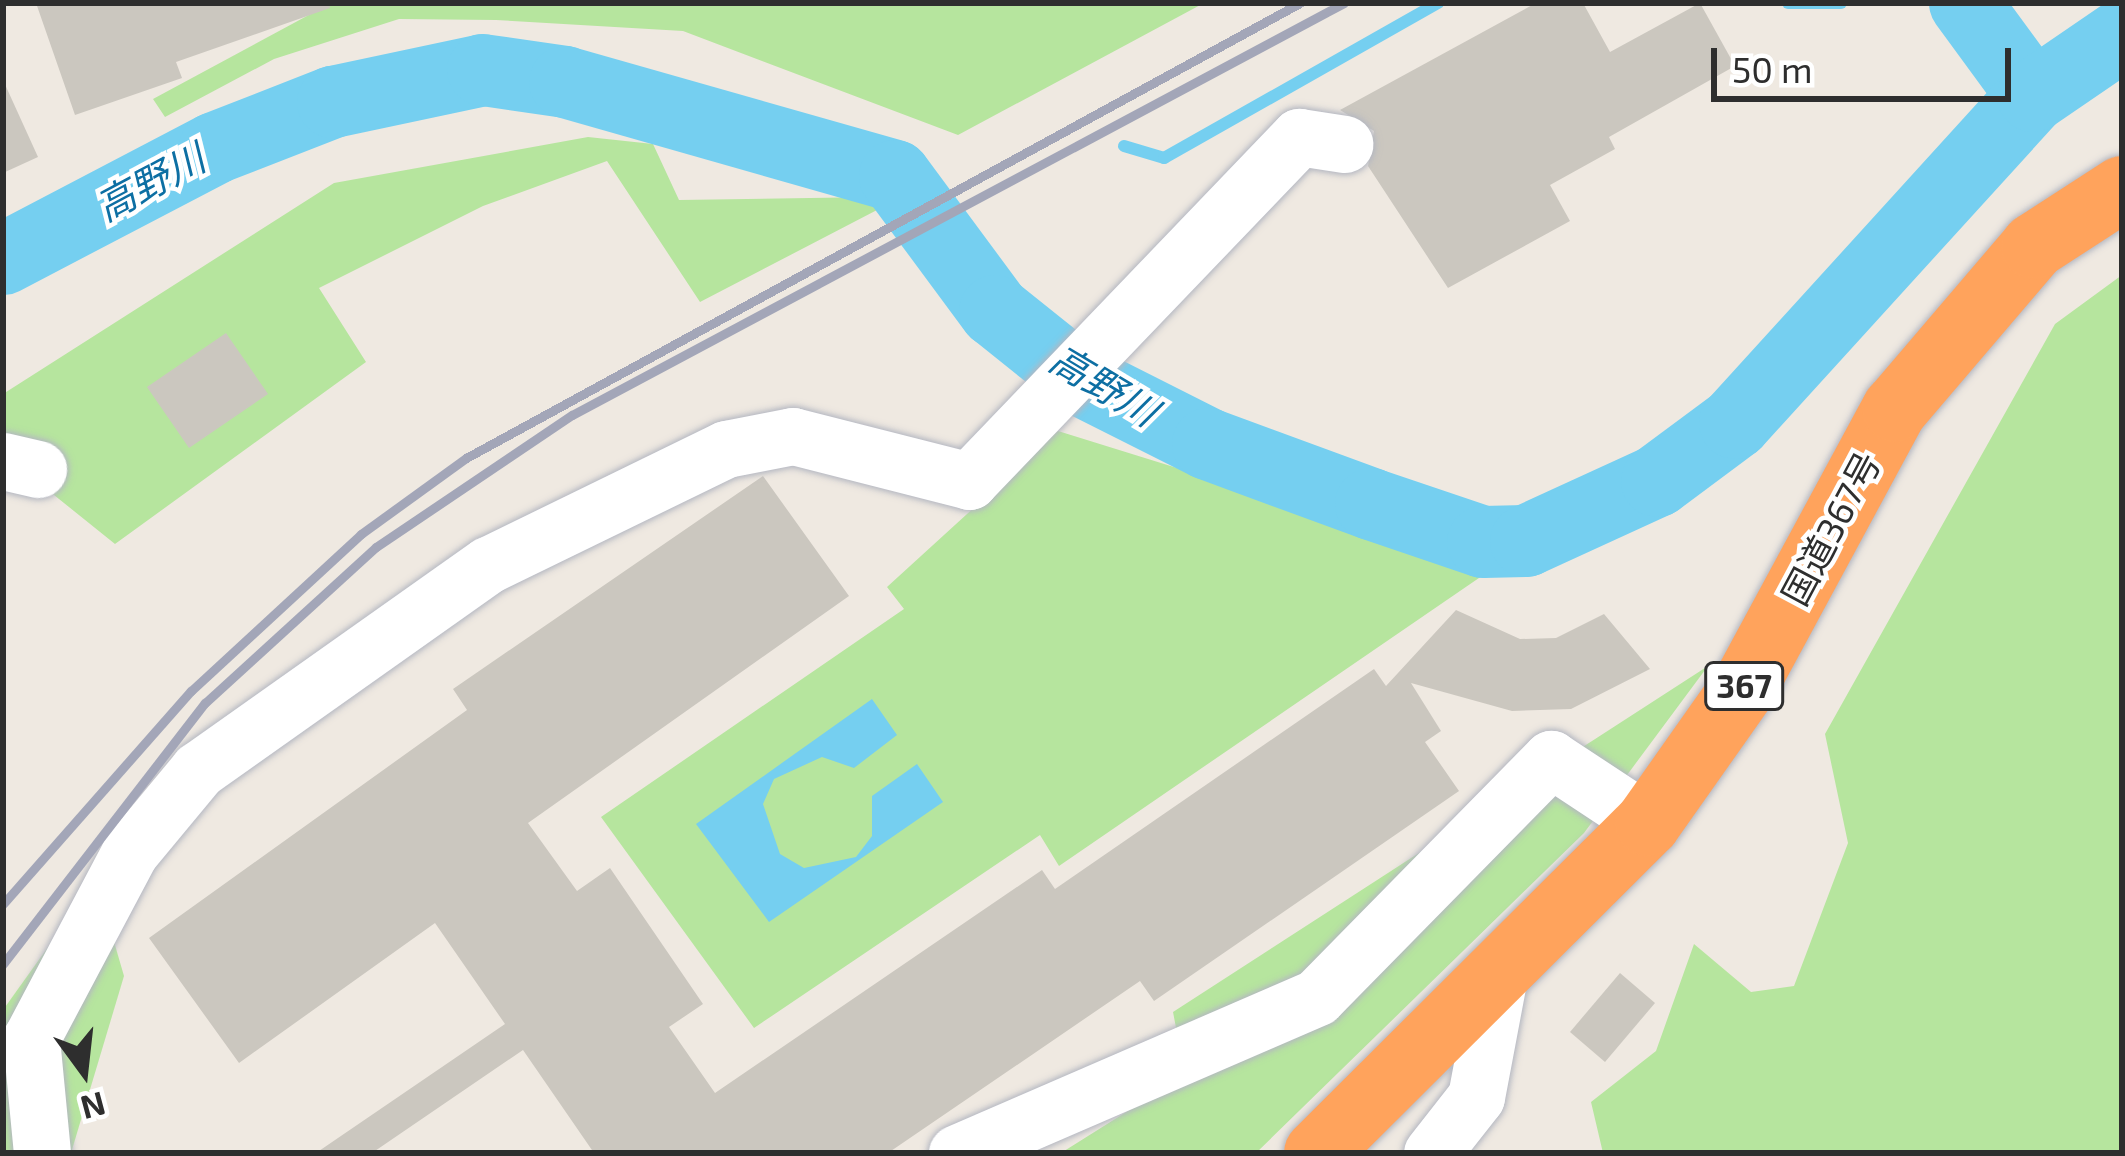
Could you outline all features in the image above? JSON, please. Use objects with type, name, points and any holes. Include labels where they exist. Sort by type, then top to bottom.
[{"type":"highway","name":"国道367号","points":[[1317,1153],[1648,823],[1746,684],[1895,409],[2034,246],[2122,190]]},
{"type":"lane","points":[[42,1153],[31,1039],[130,852],[198,770],[488,565],[690,464],[793,436],[969,481],[1232,201],[1299,137],[1344,144]]},
{"type":"lane","points":[[957,1153],[1317,997],[1552,759],[1648,823]]},
{"type":"lane","points":[[1432,1153],[1476,1097],[1500,970]]},
{"type":"green space","points":[[331,3],[1204,3],[958,135],[683,31],[496,20],[399,19],[274,59],[165,117],[153,99]]},
{"type":"green space","points":[[588,137],[653,144],[679,200],[874,197],[877,210],[700,302],[607,161],[483,206],[319,288],[366,362],[115,544],[3,454],[3,394],[334,183]]},
{"type":"green space","points":[[2122,275],[2122,1153],[1603,1153],[1591,1102],[1656,1051],[1694,944],[1751,992],[1794,986],[1848,843],[1825,734],[2055,324]]},
{"type":"green space","points":[[1058,431],[1495,567],[1059,866],[1040,835],[754,1028],[601,817],[904,609],[887,587]]},
{"type":"green space","points":[[1708,666],[1584,833],[1256,1153],[1061,1153],[1185,1075],[1173,1012]]},
{"type":"green space","points":[[96,880],[124,976],[71,1153],[3,1153],[3,1010]]},
{"type":"water","points":[[872,699],[897,735],[854,768],[822,757],[774,779],[763,804],[780,854],[804,868],[856,857],[872,836],[872,796],[917,764],[943,802],[769,922],[696,824]]},
{"type":"building","points":[[36,3],[329,3],[330,8],[176,62],[182,78],[75,115]]},
{"type":"building","points":[[1536,3],[1583,3],[1610,52],[1700,3],[1735,66],[1609,137],[1615,149],[1550,185],[1570,221],[1448,288],[1368,166],[1374,131],[1340,110]]},
{"type":"building","points":[[3,80],[38,157],[3,173]]},
{"type":"building","points":[[226,333],[268,394],[189,448],[147,387]]},
{"type":"building","points":[[763,476],[849,596],[528,823],[577,891],[610,868],[703,1004],[669,1027],[715,1093],[1042,870],[1055,889],[1374,669],[1386,686],[1456,610],[1520,639],[1556,638],[1604,614],[1650,669],[1571,709],[1512,711],[1411,683],[1441,731],[1425,742],[1459,791],[1154,1001],[1140,981],[888,1153],[594,1153],[523,1050],[372,1153],[316,1153],[505,1024],[435,923],[239,1063],[149,938],[467,710],[453,689]]},
{"type":"building","points":[[1620,973],[1655,1003],[1605,1062],[1570,1032]]},
{"type":"waterway","points":[[1124,146],[1164,158],[1438,3]]},
{"type":"waterway","points":[[1788,3],[1841,3]]},
{"type":"waterway","points":[[1965,3],[2033,96]]},
{"type":"waterway","name":"高野川","points":[[3,259],[215,148],[333,102],[483,70],[565,82],[895,176],[995,311],[1081,380],[1208,444],[1371,504],[1483,542],[1526,541],[1657,481],[1735,423],[2033,96],[2122,35]]},
{"type":"waterway","points":[[2108,45],[2122,66]]},
{"type":"railway","points":[[3,904],[191,691],[361,534],[466,458],[1300,3]]},
{"type":"railway","points":[[3,964],[205,703],[376,547],[572,415],[1344,3]]}]
